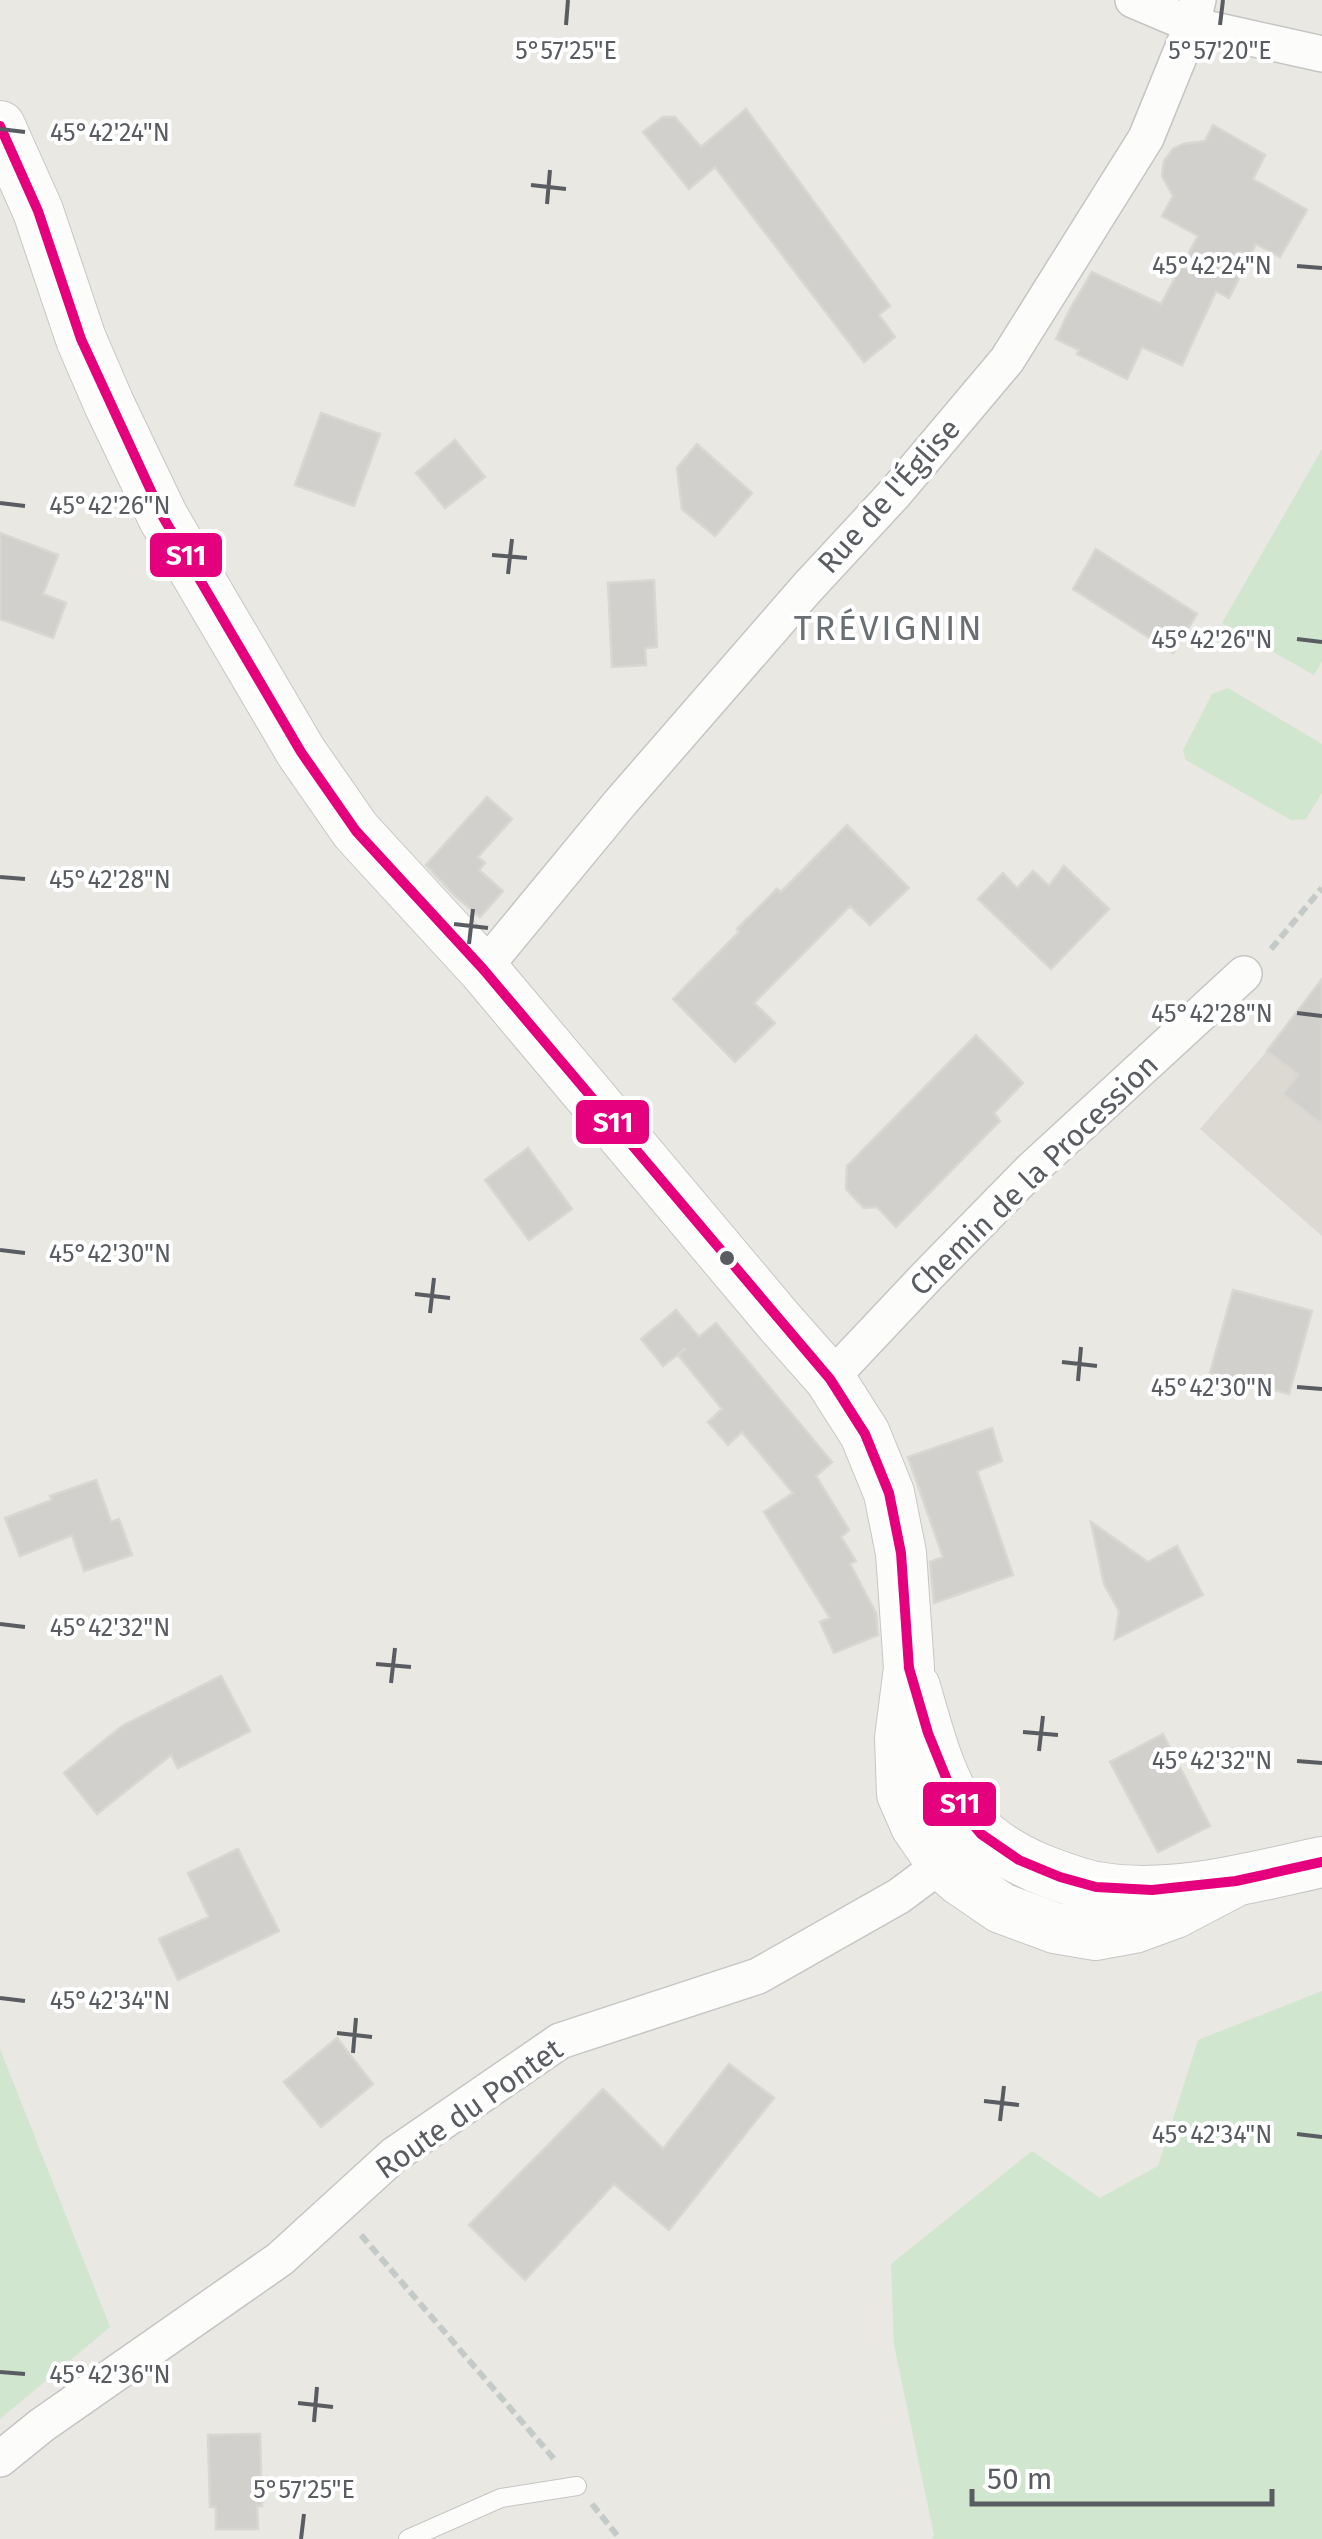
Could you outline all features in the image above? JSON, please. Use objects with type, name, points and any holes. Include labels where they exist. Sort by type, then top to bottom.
[{"type":"main road","points":[[0,126],[38,211],[88,355],[163,517],[302,752],[356,831],[483,969],[830,1378],[865,1434],[889,1493],[901,1554],[909,1668],[900,1738],[902,1794],[916,1826],[943,1865],[1002,1908],[1054,1928],[1096,1934],[1134,1928],[1236,1881]]},
{"type":"main road","points":[[909,1668],[928,1733],[967,1817],[981,1834],[1019,1860],[1096,1887],[1152,1890],[1236,1881],[1322,1862]]},
{"type":"street","points":[[1133,0],[1195,13],[1322,54]]},
{"type":"street","name":"Rue de l'Église","points":[[483,969],[620,803],[895,493],[1007,360],[1146,138],[1195,13]]},
{"type":"street","name":"Chemin de la Procession","points":[[830,1378],[1030,1172],[1244,974]]},
{"type":"street","name":"Route du Pontet","points":[[0,2459],[42,2424],[280,2259],[394,2156],[560,2041],[758,1976],[899,1896],[981,1834]]},
{"type":"lane","points":[[408,2539],[501,2498],[577,2486]]},
{"type":"path","points":[[1244,974],[1272,949],[1322,888]]},
{"type":"path","points":[[337,2207],[620,2539]]},
{"type":"shaded area","points":[[1322,979],[1322,1236],[1200,1129]]},
{"type":"green space","points":[[1322,449],[1322,661],[1314,675],[1222,623]]},
{"type":"green space","points":[[1228,688],[1322,744],[1322,793],[1306,819],[1291,820],[1186,760],[1183,750],[1212,694]]},
{"type":"green space","points":[[1322,1991],[1322,2539],[931,2539],[934,2535],[894,2345],[891,2264],[1032,2151],[1100,2198],[1158,2166],[1198,2040]]},
{"type":"green space","points":[[0,2049],[110,2327],[0,2419]]},
{"type":"building","points":[[746,109],[890,306],[879,315],[895,337],[864,362],[715,167],[689,189],[643,132],[663,117],[675,117],[701,147]]},
{"type":"building","points":[[1213,125],[1265,155],[1253,179],[1307,210],[1280,257],[1256,244],[1229,298],[1216,291],[1182,365],[1142,347],[1127,379],[1056,339],[1092,272],[1161,304],[1198,236],[1162,216],[1173,196],[1162,176],[1164,161],[1183,144],[1205,141]]},
{"type":"building","points":[[321,413],[380,434],[354,506],[295,485]]},
{"type":"building","points":[[455,440],[485,477],[445,508],[416,473]]},
{"type":"building","points":[[697,444],[752,493],[715,536],[682,509],[677,468]]},
{"type":"building","points":[[0,533],[58,555],[43,594],[66,603],[53,638],[0,619]]},
{"type":"building","points":[[1096,549],[1197,614],[1173,653],[1073,589]]},
{"type":"building","points":[[654,580],[657,647],[645,648],[646,665],[612,667],[608,583]]},
{"type":"building","points":[[487,797],[512,819],[478,857],[485,863],[479,870],[503,891],[480,917],[426,865]]},
{"type":"building","points":[[847,825],[909,888],[870,925],[850,906],[754,1003],[775,1023],[735,1062],[673,999],[777,889],[781,892]]},
{"type":"building","points":[[1064,866],[1109,909],[1051,969],[978,899],[1003,873],[1017,888],[1033,871],[1049,886]]},
{"type":"building","points":[[1322,979],[1322,1124],[1283,1094],[1298,1075],[1267,1051]]},
{"type":"building","points":[[976,1035],[1023,1083],[994,1113],[1000,1121],[896,1227],[877,1207],[864,1208],[846,1189],[847,1166]]},
{"type":"building","points":[[528,1148],[572,1209],[529,1240],[485,1180]]},
{"type":"building","points":[[1233,1290],[1312,1311],[1289,1394],[1210,1373]]},
{"type":"building","points":[[676,1310],[699,1337],[716,1323],[832,1462],[816,1476],[849,1530],[841,1537],[856,1561],[850,1564],[876,1613],[878,1635],[834,1653],[820,1622],[830,1618],[764,1512],[793,1493],[742,1432],[728,1445],[708,1422],[722,1409],[678,1355],[686,1348],[663,1366],[641,1339]]},
{"type":"building","points":[[992,1428],[1002,1461],[977,1471],[1013,1575],[934,1603],[930,1562],[943,1557],[908,1457]]},
{"type":"building","points":[[96,1480],[111,1522],[119,1519],[132,1555],[84,1571],[72,1535],[20,1556],[5,1518]]},
{"type":"building","points":[[1091,1522],[1148,1562],[1177,1546],[1203,1595],[1115,1639],[1119,1611],[1104,1584]]},
{"type":"building","points":[[221,1676],[250,1731],[178,1768],[171,1755],[97,1814],[64,1773],[122,1726]]},
{"type":"building","points":[[1163,1734],[1210,1826],[1158,1852],[1110,1762]]},
{"type":"building","points":[[238,1849],[279,1931],[178,1980],[159,1939],[209,1917],[188,1873]]},
{"type":"building","points":[[337,2038],[373,2084],[321,2127],[284,2082]]},
{"type":"building","points":[[729,2064],[774,2098],[669,2230],[614,2184],[525,2280],[469,2225],[603,2089],[663,2149]]},
{"type":"building","points":[[260,2434],[262,2506],[257,2506],[258,2529],[216,2529],[216,2507],[210,2507],[208,2435]]},
{"type":"transit line","name":"S11","points":[[0,126],[38,211],[81,339],[163,517],[301,752],[356,831],[483,969],[830,1379],[865,1434],[889,1493],[901,1553],[909,1668],[928,1733],[967,1817],[981,1834],[1019,1860],[1096,1887],[1152,1890],[1236,1881],[1322,1862]]},
{"type":"district","name":"TRÉVIGNIN","points":[[889,628]]}]
